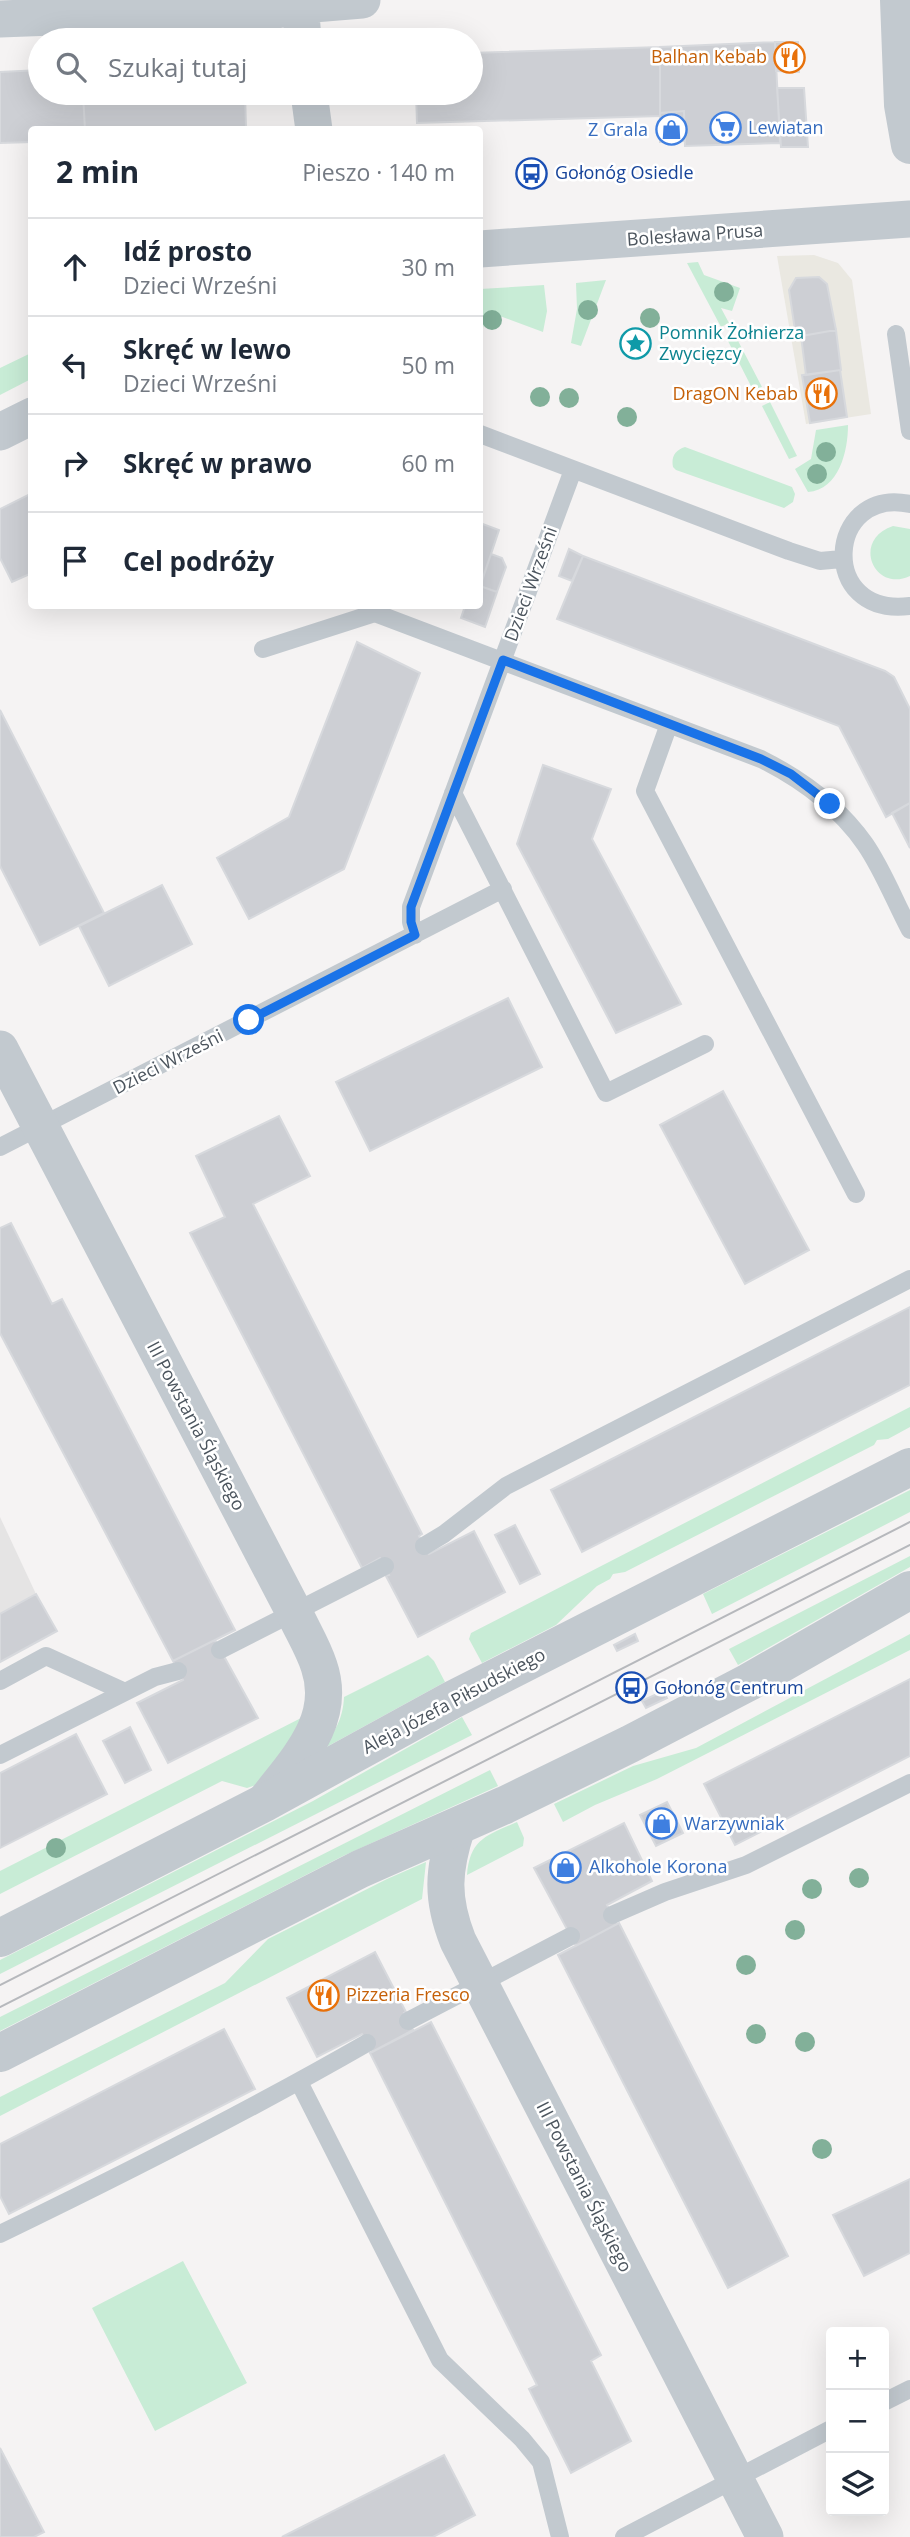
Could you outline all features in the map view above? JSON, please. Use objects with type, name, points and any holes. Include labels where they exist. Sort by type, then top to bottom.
[{"type":"street","points":[[0,19],[106,15],[301,15],[362,0]]},
{"type":"street","points":[[899,0],[903,105],[910,145]]},
{"type":"street","points":[[311,105],[313,126]]},
{"type":"street","name":"Bolesława Prusa","points":[[483,249],[910,219]]},
{"type":"street","points":[[0,432],[28,418]]},
{"type":"street","name":"III Powstania Śląskiego","points":[[0,1049],[294,1612],[319,1666],[325,1695],[320,1722],[302,1752],[264,1803]]},
{"type":"street","name":"Aleja Józefa Piłsudskiego","points":[[0,1938],[264,1803],[452,1700],[910,1467]]},
{"type":"street","points":[[0,2053],[360,1869],[560,1779],[749,1682],[910,1590]]},
{"type":"street","name":"III Powstania Śląskiego","points":[[457,1827],[448,1853],[444,1880],[445,1901],[458,1941],[765,2537]]},
{"type":"lane","points":[[896,334],[910,431]]},
{"type":"lane","points":[[483,436],[789,551],[820,561],[842,559]]},
{"type":"lane","name":"Dzieci Wrześni","points":[[0,1147],[415,935],[411,922],[411,907],[573,470]]},
{"type":"lane","points":[[909,499],[884,503],[863,513],[852,525],[844,541],[842,559],[854,588],[866,599],[880,606],[910,606]]},
{"type":"lane","points":[[263,649],[375,613],[761,759],[791,774],[830,804],[865,844],[910,930]]},
{"type":"lane","points":[[669,724],[645,791],[856,1194]]},
{"type":"lane","points":[[453,793],[606,1093],[705,1044]]},
{"type":"lane","points":[[415,935],[503,889]]},
{"type":"lane","points":[[424,1546],[506,1486],[910,1279]]},
{"type":"lane","points":[[220,1650],[385,1566]]},
{"type":"lane","points":[[0,1681],[46,1656],[125,1692]]},
{"type":"lane","points":[[0,1755],[155,1677],[178,1671]]},
{"type":"lane","points":[[612,1915],[665,1892],[746,1865],[910,1783]]},
{"type":"lane","points":[[408,2021],[571,1937]]},
{"type":"lane","points":[[0,2234],[140,2166],[367,2043]]},
{"type":"lane","points":[[299,2082],[440,2360],[522,2439],[541,2462],[560,2537]]},
{"type":"lane","points":[[889,2400],[910,2389]]},
{"type":"lane","points":[[624,2537],[826,2432]]},
{"type":"shaded area","points":[[814,255],[838,263],[852,280],[871,414],[806,424],[777,256]]},
{"type":"shaded area","points":[[0,1517],[36,1594],[0,1614]]},
{"type":"green space","points":[[698,262],[704,275],[740,288],[732,311],[721,308],[729,323],[721,327],[687,263]]},
{"type":"green space","points":[[606,280],[581,346],[571,343],[577,309],[576,283]]},
{"type":"green space","points":[[544,285],[547,311],[543,332],[489,312],[483,328],[483,289]]},
{"type":"green space","points":[[736,337],[762,387],[754,392],[728,341]]},
{"type":"green space","points":[[28,354],[28,381],[0,395],[0,368]]},
{"type":"green space","points":[[770,402],[797,456],[789,459],[762,406]]},
{"type":"green space","points":[[848,425],[840,468],[819,490],[808,492],[795,469],[811,459],[816,430]]},
{"type":"green space","points":[[685,447],[792,487],[795,494],[793,502],[784,508],[676,470],[673,467],[673,457]]},
{"type":"green space","points":[[893,526],[910,529],[910,576],[897,579],[886,577],[878,571],[872,563],[870,552],[880,533]]},
{"type":"green space","points":[[910,1407],[910,1427],[888,1439],[877,1440],[874,1445],[625,1572],[613,1574],[556,1625],[482,1663],[469,1639],[471,1633]]},
{"type":"green space","points":[[910,1490],[910,1512],[712,1614],[703,1594]]},
{"type":"green space","points":[[910,1556],[910,1567],[738,1665],[729,1649]]},
{"type":"green space","points":[[910,1634],[910,1650],[657,1779],[595,1805],[563,1822],[554,1804],[633,1766],[696,1748]]},
{"type":"green space","points":[[428,1655],[445,1682],[321,1750],[337,1726],[344,1697]]},
{"type":"green space","points":[[303,1717],[293,1737],[256,1785],[247,1788],[222,1781],[0,1894],[0,1871]]},
{"type":"green space","points":[[462,1717],[472,1735],[0,1974],[0,1960],[313,1801]]},
{"type":"green space","points":[[490,1770],[498,1786],[343,1856],[0,2031],[0,2017]]},
{"type":"green space","points":[[517,1822],[524,1838],[523,1846],[467,1875],[472,1854],[481,1840]]},
{"type":"green space","points":[[426,1862],[422,1899],[0,2116],[0,2097],[225,1983],[268,1939]]},
{"type":"green space","points":[[183,2261],[247,2383],[155,2431],[92,2308]]},
{"type":"building","points":[[775,42],[780,143],[685,146],[684,111],[660,113],[660,47]]},
{"type":"building","points":[[775,42],[798,42],[799,72],[776,71]]},
{"type":"building","points":[[660,47],[660,116],[417,123],[416,105],[483,105],[483,53]]},
{"type":"building","points":[[28,71],[28,105],[84,105],[85,126],[28,126],[28,142],[0,143],[0,72]]},
{"type":"building","points":[[777,88],[804,88],[808,147],[781,147]]},
{"type":"building","points":[[84,105],[245,105],[246,126],[85,126]]},
{"type":"building","points":[[684,111],[685,141],[660,142],[660,113]]},
{"type":"building","points":[[819,277],[827,284],[836,330],[796,337],[789,290],[796,278]]},
{"type":"building","points":[[836,330],[841,370],[806,375],[801,336]]},
{"type":"building","points":[[840,370],[847,417],[810,423],[802,375]]},
{"type":"building","points":[[28,495],[28,575],[12,582],[0,558],[0,509]]},
{"type":"building","points":[[483,524],[499,530],[483,578]]},
{"type":"building","points":[[569,549],[583,556],[572,581],[559,576]]},
{"type":"building","points":[[491,554],[502,558],[506,567],[497,592],[483,587],[483,577]]},
{"type":"building","points":[[583,556],[885,671],[894,677],[910,709],[910,803],[886,817],[839,726],[557,619]]},
{"type":"building","points":[[483,587],[497,592],[485,627],[461,618],[464,609],[483,609]]},
{"type":"building","points":[[357,642],[420,673],[344,869],[249,919],[217,858],[289,817]]},
{"type":"building","points":[[0,710],[104,913],[40,945],[0,866]]},
{"type":"building","points":[[543,765],[611,789],[592,839],[681,1004],[616,1033],[517,844]]},
{"type":"building","points":[[910,803],[910,848],[892,813]]},
{"type":"building","points":[[162,885],[192,944],[109,986],[79,926]]},
{"type":"building","points":[[508,998],[542,1067],[370,1151],[336,1082]]},
{"type":"building","points":[[723,1091],[809,1250],[745,1284],[660,1125]]},
{"type":"building","points":[[279,1116],[310,1176],[253,1204],[422,1534],[419,1536],[429,1554],[474,1531],[505,1592],[418,1637],[386,1576],[389,1575],[380,1558],[362,1568],[190,1233],[225,1217],[196,1156]]},
{"type":"building","points":[[11,1223],[52,1304],[62,1299],[235,1630],[173,1661],[0,1333],[0,1228]]},
{"type":"building","points":[[910,1307],[910,1385],[582,1552],[551,1490]]},
{"type":"building","points":[[515,1525],[540,1574],[520,1584],[495,1535]]},
{"type":"building","points":[[36,1594],[57,1631],[0,1662],[0,1614]]},
{"type":"building","points":[[635,1634],[638,1641],[617,1651],[614,1645]]},
{"type":"building","points":[[215,1640],[258,1718],[168,1763],[137,1703],[183,1680],[173,1661]]},
{"type":"building","points":[[910,1679],[910,1756],[735,1845],[704,1784]]},
{"type":"building","points":[[663,1691],[667,1698],[646,1708],[642,1701]]},
{"type":"building","points":[[130,1727],[151,1770],[125,1783],[103,1741]]},
{"type":"building","points":[[76,1734],[107,1794],[0,1848],[0,1773]]},
{"type":"building","name":"Warzywniak","points":[[667,1802],[683,1833],[656,1846],[640,1815]]},
{"type":"building","points":[[624,1823],[652,1881],[607,1905],[617,1924],[576,1946],[534,1868]]},
{"type":"building","points":[[619,1923],[788,2256],[728,2288],[558,1955]]},
{"type":"building","points":[[375,1952],[413,2030],[372,2052],[362,2034],[317,2057],[287,1998]]},
{"type":"building","points":[[431,2022],[601,2355],[591,2361],[631,2441],[571,2473],[529,2389],[537,2385],[370,2053]]},
{"type":"building","points":[[224,2029],[255,2089],[9,2214],[0,2196],[0,2144]]},
{"type":"building","points":[[910,2179],[910,2253],[864,2276],[833,2215]]},
{"type":"building","points":[[0,2448],[44,2532],[34,2537],[0,2537]]},
{"type":"building","points":[[444,2455],[475,2515],[433,2537],[282,2537]]},
{"type":"tram line","points":[[0,1985],[910,1522]]},
{"type":"tram line","points":[[0,2007],[910,1545]]},
{"type":"place","name":"Balhan Kebab","points":[[790,57]]},
{"type":"place","name":"Lewiatan","points":[[725,128]]},
{"type":"place","name":"Z Grala","points":[[671,130]]},
{"type":"place","name":"Gołonóg Osiedle","points":[[532,173]]},
{"type":"place","name":"Pomnik Żołnierza Zwycięzcy","points":[[636,343]]},
{"type":"place","name":"DragON Kebab","points":[[821,394]]},
{"type":"place","name":"Gołonóg Centrum","points":[[631,1688]]},
{"type":"place","name":"Warzywniak","points":[[661,1824]]},
{"type":"place","name":"Alkohole Korona","points":[[566,1867]]},
{"type":"place","name":"Pizzeria Fresco","points":[[323,1995]]},
{"type":"route","points":[[249,1020],[415,935],[411,922],[411,907],[503,660],[761,759],[791,774],[830,804]]}]
